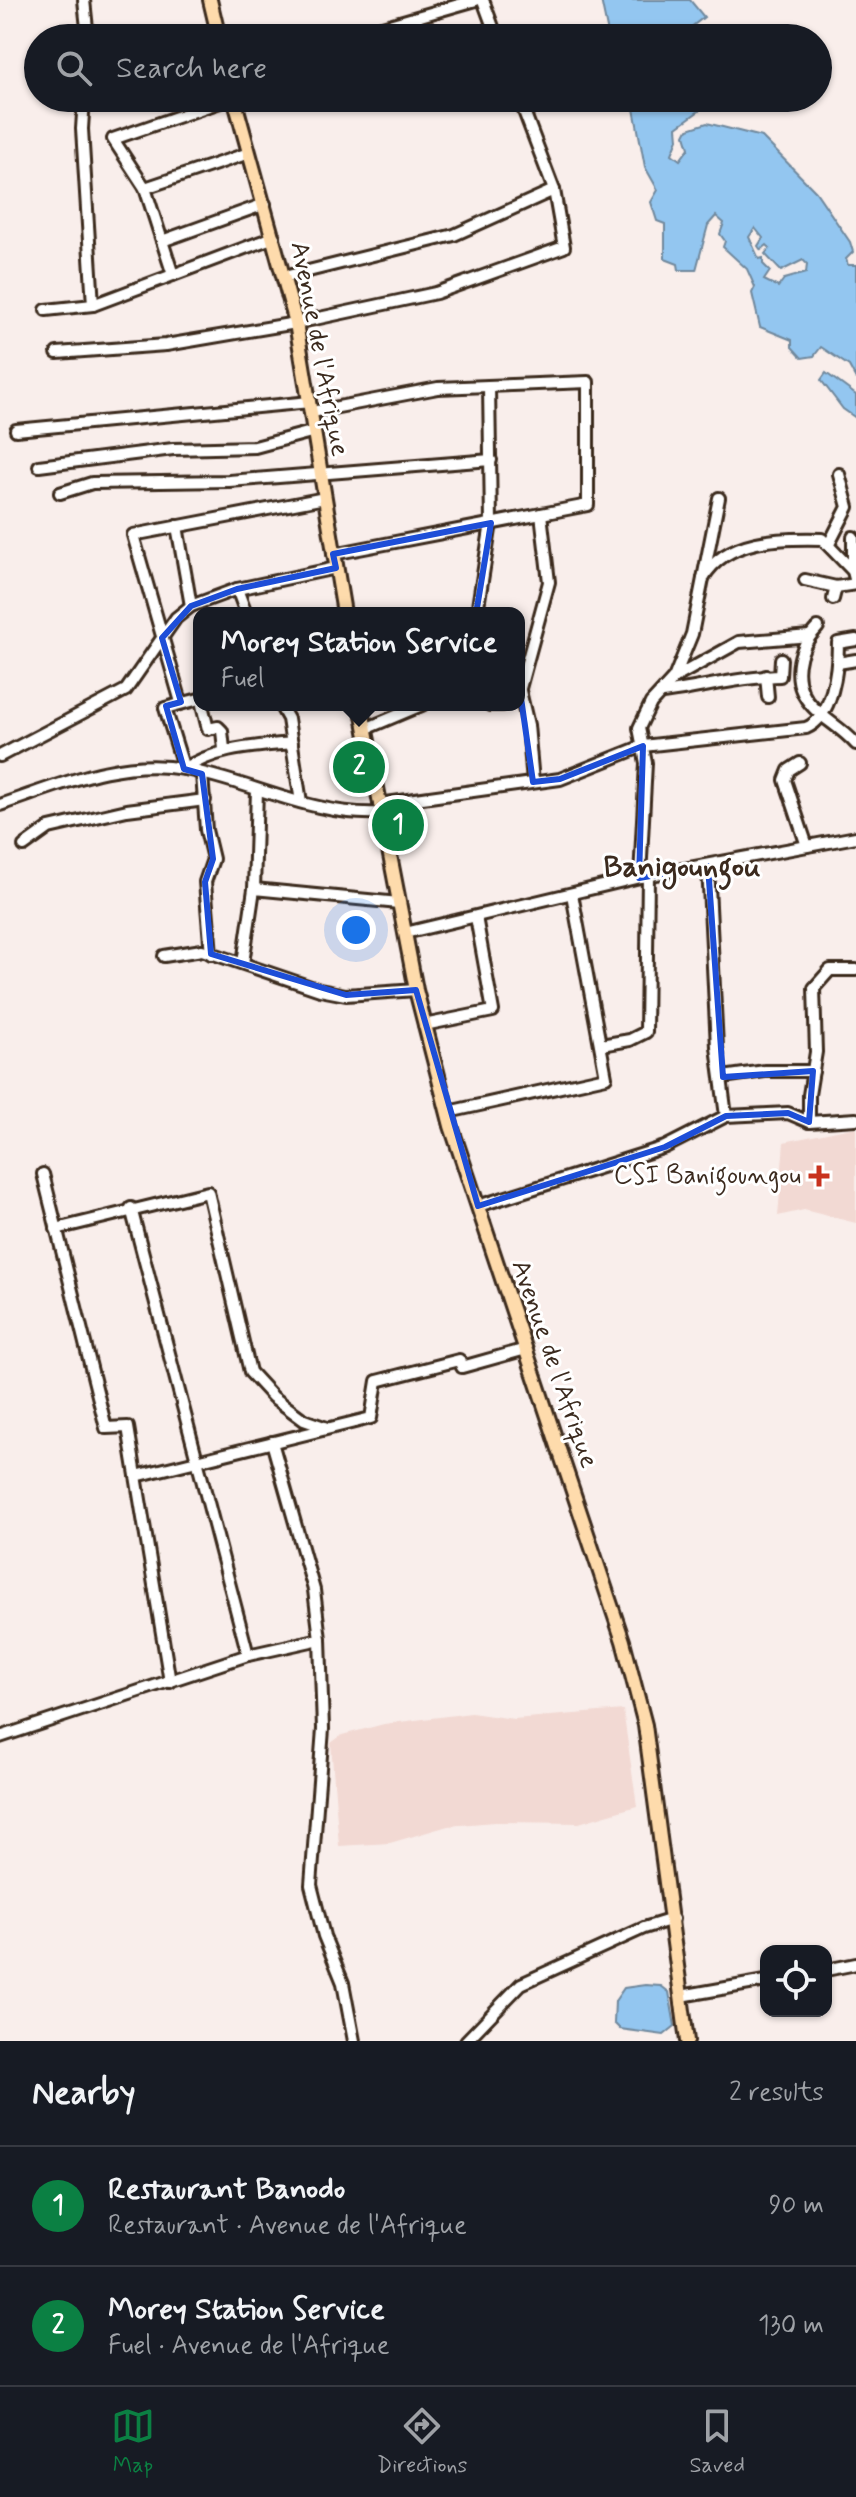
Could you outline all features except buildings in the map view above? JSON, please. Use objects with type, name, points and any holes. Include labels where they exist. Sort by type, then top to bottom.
[{"type":"main road","points":[[210,0],[216,24]]},
{"type":"main road","name":"Avenue de l'Afrique","points":[[237,112],[296,323],[343,607]]},
{"type":"main road","name":"Avenue de l'Afrique","points":[[362,711],[416,990],[448,1112],[623,1641],[641,1711],[673,1919],[687,2041]]},
{"type":"street","points":[[84,0],[87,24]]},
{"type":"street","points":[[393,24],[476,0]]},
{"type":"street","points":[[483,0],[492,24]]},
{"type":"street","points":[[83,112],[93,305]]},
{"type":"street","points":[[173,275],[145,188],[113,139],[192,112]]},
{"type":"street","points":[[57,353],[166,345],[296,323],[436,293],[564,247],[554,190],[524,112]]},
{"type":"street","points":[[145,188],[249,153]]},
{"type":"street","points":[[284,277],[454,235],[554,190]]},
{"type":"street","points":[[162,241],[265,204]]},
{"type":"street","points":[[46,310],[93,305],[274,237]]},
{"type":"street","points":[[16,430],[311,407],[438,388],[588,382],[588,505],[333,554]]},
{"type":"street","points":[[478,607],[491,523],[489,386]]},
{"type":"street","points":[[39,466],[118,454],[255,447],[315,431]]},
{"type":"street","points":[[60,493],[92,483],[229,481],[491,460]]},
{"type":"street","points":[[829,544],[848,507],[839,474]]},
{"type":"street","points":[[181,702],[133,535],[325,498]]},
{"type":"street","points":[[601,1045],[630,1040],[646,1032],[646,763],[639,728],[644,714],[674,678],[692,634],[719,498]]},
{"type":"street","points":[[525,672],[549,582],[541,514]]},
{"type":"street","points":[[177,526],[191,606]]},
{"type":"street","points":[[805,580],[836,587],[856,584],[853,537]]},
{"type":"street","points":[[700,583],[720,558],[771,538],[822,539],[853,571]]},
{"type":"street","points":[[0,756],[126,690],[176,618],[191,606],[237,589],[336,568]]},
{"type":"street","points":[[833,599],[836,587]]},
{"type":"street","points":[[237,589],[244,607]]},
{"type":"street","points":[[674,678],[739,642],[814,632],[800,654],[798,671],[804,693],[813,707],[856,744]]},
{"type":"street","points":[[0,805],[114,768],[143,765],[184,769],[351,815],[560,779],[643,746],[806,728],[822,713],[838,663],[838,643],[856,640]]},
{"type":"street","points":[[662,693],[780,676],[781,659]]},
{"type":"street","points":[[838,663],[856,660]]},
{"type":"street","points":[[766,676],[768,697]]},
{"type":"street","points":[[184,769],[164,711],[166,706],[193,700]]},
{"type":"street","points":[[204,711],[208,729],[218,727],[222,731],[224,749]]},
{"type":"street","points":[[283,711],[288,719],[301,802]]},
{"type":"street","points":[[365,729],[408,711]]},
{"type":"street","points":[[525,711],[533,782]]},
{"type":"street","points":[[184,769],[204,756],[224,749],[292,743]]},
{"type":"street","points":[[800,763],[789,770],[785,780],[807,846]]},
{"type":"street","points":[[202,774],[206,830],[213,859],[205,882],[211,954]]},
{"type":"street","points":[[243,963],[254,889],[257,790]]},
{"type":"street","points":[[24,846],[49,828],[127,810],[205,800]]},
{"type":"street","points":[[405,933],[644,877],[856,837]]},
{"type":"street","points":[[708,866],[717,1047],[726,1116]]},
{"type":"street","points":[[254,889],[399,903]]},
{"type":"street","points":[[448,1112],[606,1077],[572,894]]},
{"type":"street","points":[[424,1025],[493,1011],[476,917]]},
{"type":"street","points":[[164,956],[202,950],[320,990],[346,995],[416,990]]},
{"type":"street","points":[[809,1122],[814,988],[830,970],[856,970]]},
{"type":"street","points":[[723,1077],[765,1071],[813,1071]]},
{"type":"street","points":[[478,1206],[665,1147],[726,1116],[788,1113],[809,1122],[856,1119]]},
{"type":"street","points":[[43,1174],[106,1428],[128,1427],[170,1682]]},
{"type":"street","points":[[56,1229],[131,1208],[208,1192],[250,1372],[273,1397],[293,1412],[328,1429]]},
{"type":"street","points":[[131,1208],[248,1655]]},
{"type":"street","points":[[136,1476],[371,1418],[377,1381],[459,1360],[462,1367],[526,1349]]},
{"type":"street","points":[[272,1442],[314,1590],[320,1639],[323,1729],[311,1885],[324,1936],[343,1983],[354,2041]]},
{"type":"street","points":[[0,1737],[248,1655],[320,1639]]},
{"type":"street","points":[[466,2041],[521,1984],[644,1928],[673,1919]]},
{"type":"street","points":[[832,1969],[856,1964]]},
{"type":"street","points":[[681,1996],[760,1982]]},
{"type":"highlighted area","points":[[491,523],[475,620],[442,702],[501,706],[520,691],[533,782],[560,779],[643,746],[639,878],[708,866],[723,1077],[813,1071],[809,1122],[788,1113],[726,1116],[665,1147],[478,1206],[416,990],[346,995],[211,954],[205,882],[213,859],[202,774],[184,769],[166,706],[181,702],[162,638],[191,606],[237,589],[336,568],[333,554]]},
{"type":"shaded area","name":"CSI Banigoungou","points":[[856,1127],[856,1223],[804,1210],[778,1216],[784,1142]]},
{"type":"shaded area","points":[[623,1710],[637,1806],[579,1823],[494,1822],[448,1826],[390,1843],[339,1846],[331,1743],[342,1735],[384,1724],[471,1713],[514,1719]]},
{"type":"water","points":[[601,0],[690,0],[704,17],[695,24],[606,24]]},
{"type":"water","points":[[635,112],[698,112],[677,127],[678,139],[672,154],[680,160],[689,148],[685,135],[688,129],[707,123],[762,137],[816,192],[850,242],[853,252],[846,259],[848,265],[856,265],[856,379],[849,366],[821,347],[814,356],[802,358],[792,347],[792,340],[760,327],[752,293],[755,287],[747,269],[723,247],[725,241],[720,234],[724,223],[716,216],[708,225],[696,270],[679,270],[678,264],[665,259],[665,224],[657,221],[651,202],[658,190],[645,167]],"holes":[[[755,228],[763,238],[758,246],[761,250],[767,245],[770,248],[765,254],[781,271],[803,260],[807,264],[806,273],[784,279],[778,287],[764,280],[770,271],[763,264],[763,258],[759,259],[749,237]]]},
{"type":"water","points":[[826,373],[856,395],[856,418],[843,409],[821,380]]},
{"type":"water","points":[[661,1986],[669,1992],[675,2026],[664,2035],[620,2029],[614,2023],[615,2001],[624,1988]]},
{"type":"place","name":"Morey Station Service","points":[[359,767]]},
{"type":"place","name":"Restaurant Banodo","points":[[398,825]]},
{"type":"place","name":"CSI Banigoungou","points":[[819,1176]]},
{"type":"district","name":"Banigoungou","points":[[682,867]]}]
